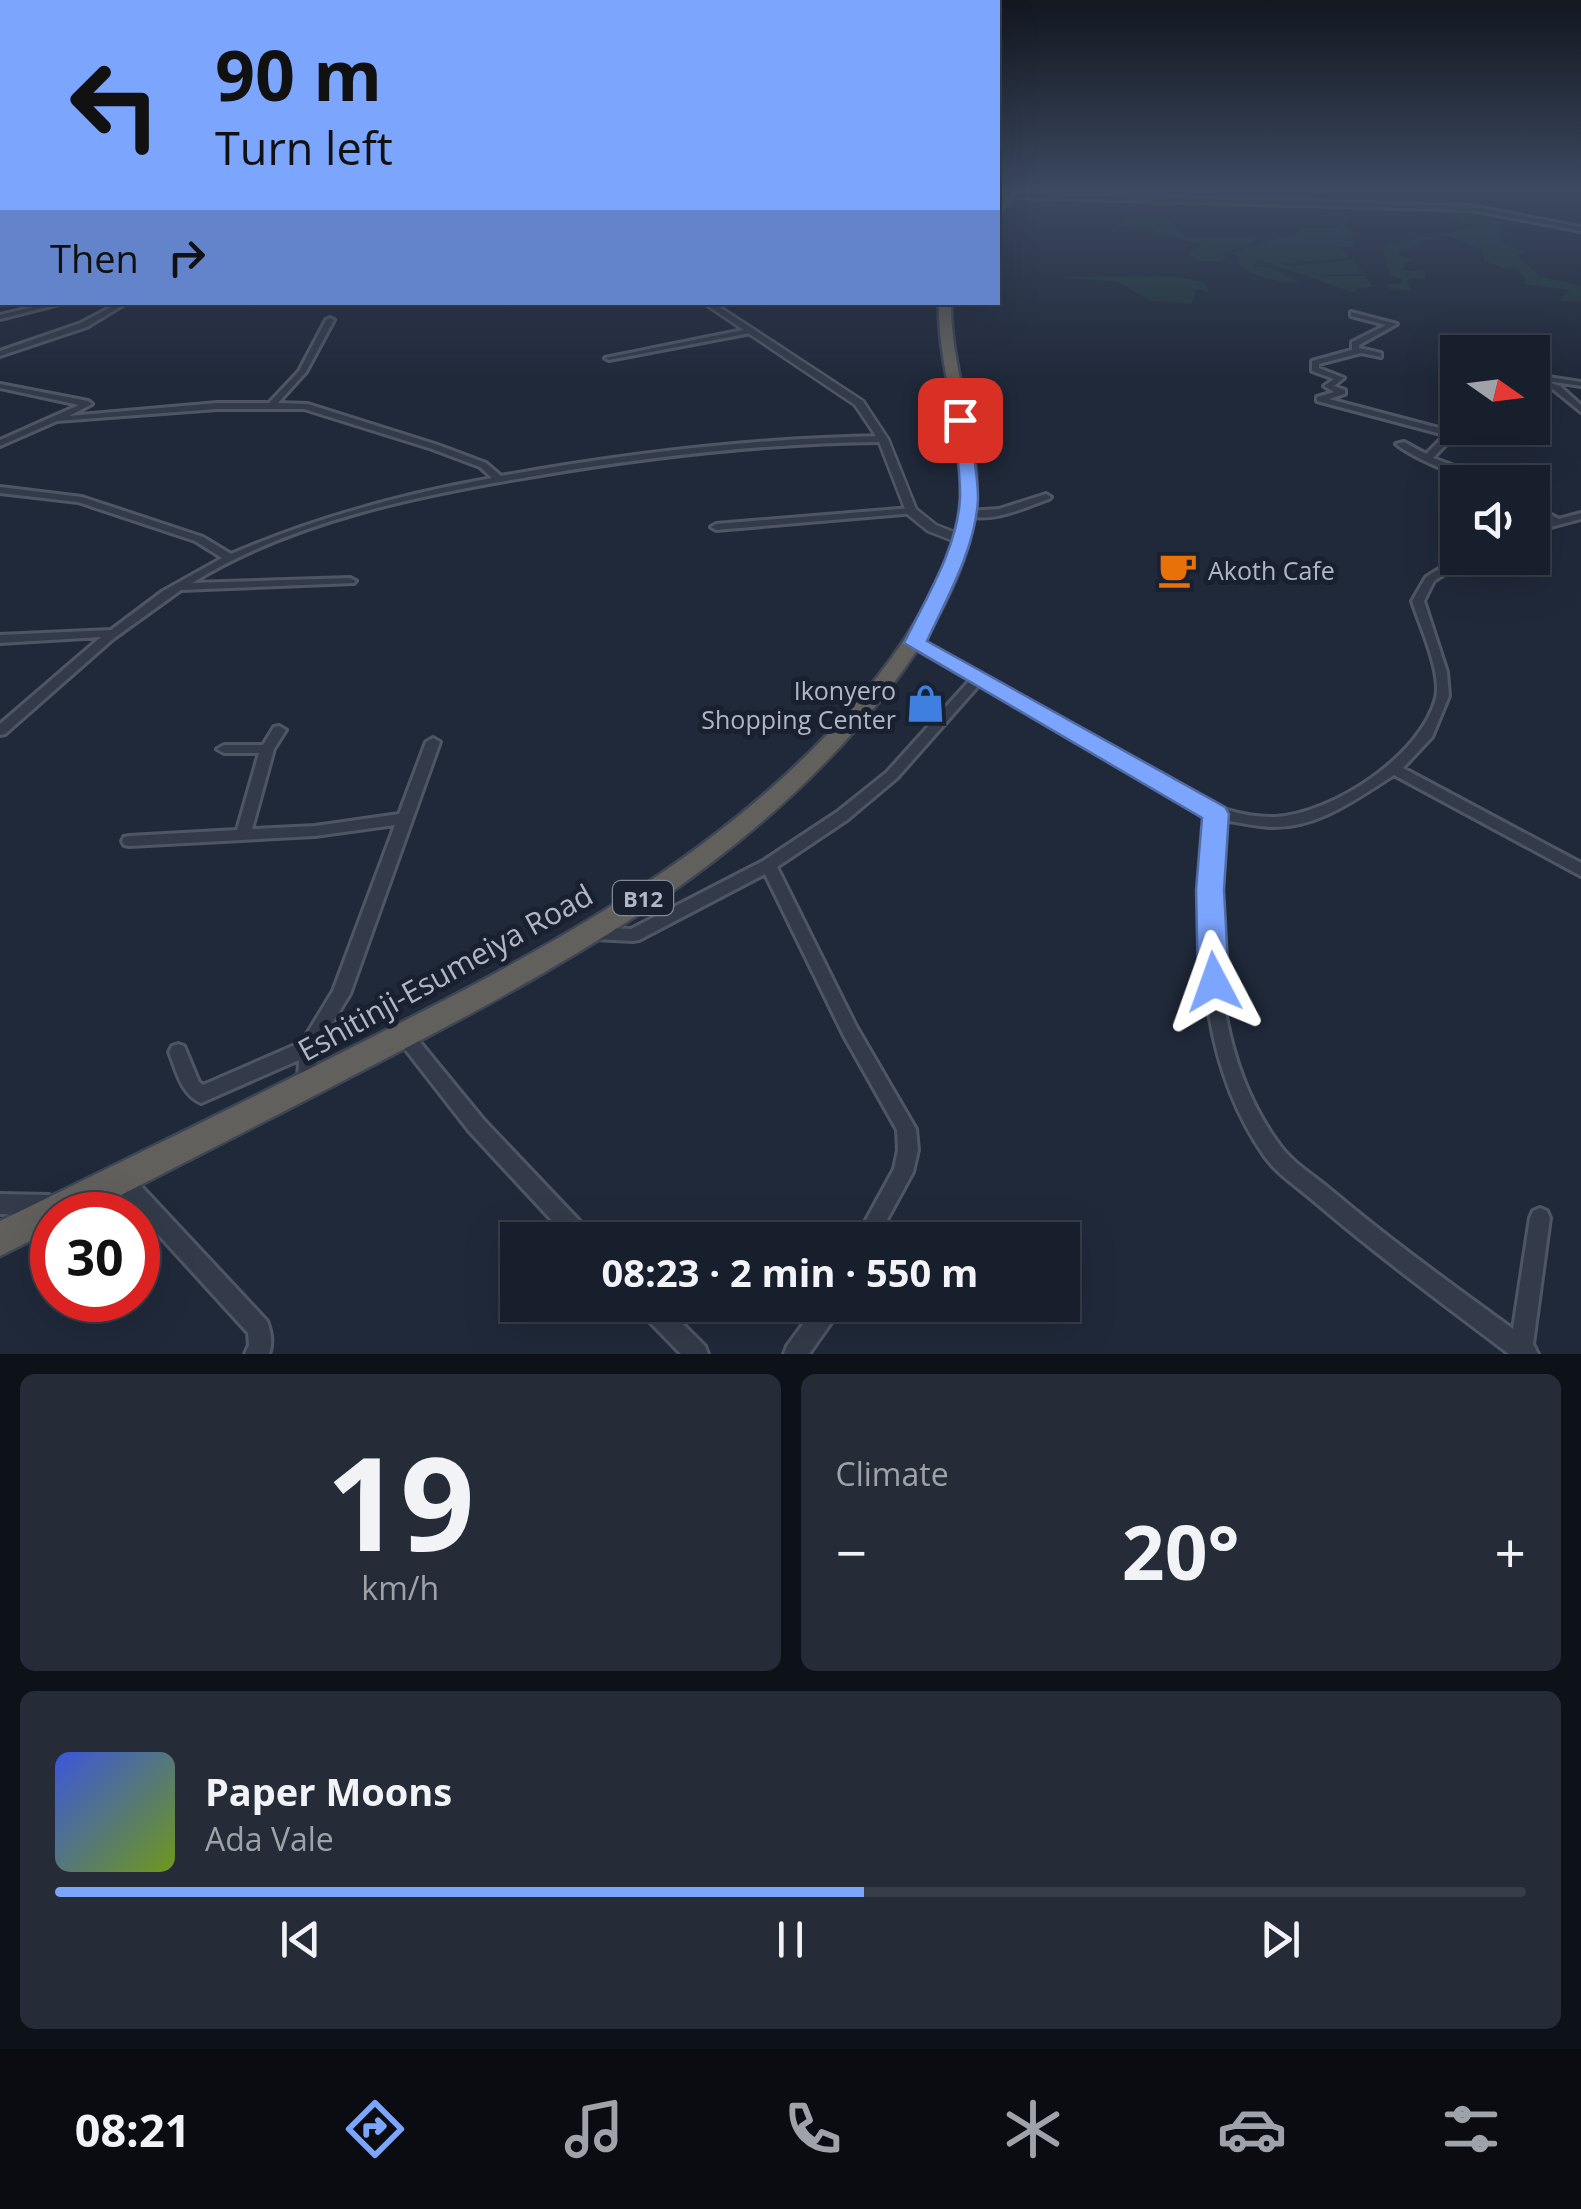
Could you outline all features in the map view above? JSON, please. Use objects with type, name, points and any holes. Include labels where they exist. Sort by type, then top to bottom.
[{"type":"highway","name":"Eshitinji-Esumeiya Road","points":[[96,1192],[404,1035],[590,933],[734,834],[808,770],[866,708],[915,643],[964,526],[966,462],[949,363],[945,305]]},
{"type":"highway","name":"Eshitinji-Esumeiya Road","points":[[0,1239],[30,1224]]},
{"type":"street","points":[[0,317],[55,305]]},
{"type":"street","points":[[0,354],[84,325],[119,305]]},
{"type":"street","points":[[710,305],[859,403],[883,439],[911,512],[932,528],[964,526],[1046,498]]},
{"type":"street","points":[[1354,314],[1393,324],[1358,341],[1355,349],[1378,355]]},
{"type":"street","points":[[273,404],[302,372],[330,320]]},
{"type":"street","points":[[609,358],[748,330]]},
{"type":"street","points":[[1360,351],[1315,363],[1316,369],[1340,378],[1328,386],[1342,392],[1320,399],[1451,434],[1429,456]]},
{"type":"street","points":[[1550,380],[1581,384]]},
{"type":"street","points":[[1550,385],[1581,409]]},
{"type":"street","points":[[0,386],[87,401],[84,408],[0,444]]},
{"type":"street","points":[[60,419],[273,404],[330,412],[483,466],[498,478]]},
{"type":"street","points":[[0,732],[113,632],[181,587],[230,558],[378,507],[498,478],[766,442],[883,439]]},
{"type":"street","points":[[1401,444],[1448,465]]},
{"type":"street","points":[[0,490],[78,499],[198,538],[230,558]]},
{"type":"street","points":[[716,527],[911,512]]},
{"type":"street","points":[[1550,524],[1581,516]]},
{"type":"street","points":[[1550,518],[1557,522]]},
{"type":"street","points":[[915,643],[1216,814],[1273,822],[1313,816],[1394,768],[1427,734],[1443,696],[1441,672],[1418,601],[1430,579],[1440,573]]},
{"type":"street","points":[[181,587],[350,581]]},
{"type":"street","points":[[0,639],[113,632]]},
{"type":"street","points":[[590,933],[614,937],[632,934],[768,864],[842,816],[892,775],[980,678]]},
{"type":"street","points":[[242,836],[268,750],[278,730]]},
{"type":"street","points":[[307,1085],[308,1046],[341,994],[402,818],[433,742]]},
{"type":"street","points":[[224,749],[268,750]]},
{"type":"street","points":[[1394,768],[1581,870]]},
{"type":"street","points":[[1216,814],[1210,890],[1216,1016],[1230,1064],[1258,1126],[1273,1152],[1346,1217],[1524,1352]]},
{"type":"street","points":[[129,842],[315,832],[402,818]]},
{"type":"street","points":[[768,864],[850,1032],[906,1129],[908,1150],[903,1172],[876,1222]]},
{"type":"street","points":[[404,1035],[476,1125],[567,1222]]},
{"type":"street","points":[[178,1052],[192,1087],[202,1095],[308,1046]]},
{"type":"street","points":[[122,1180],[258,1329],[256,1354]]},
{"type":"street","points":[[0,1204],[30,1205]]},
{"type":"street","points":[[1524,1352],[1540,1218]]},
{"type":"street","points":[[665,1322],[697,1354]]},
{"type":"street","points":[[796,1354],[818,1322]]},
{"type":"green space","points":[[1189,254],[1226,256],[1222,261],[1199,261]]},
{"type":"green space","points":[[1233,254],[1345,254],[1350,258],[1280,263],[1290,266],[1352,260],[1364,274],[1317,276],[1365,276],[1373,287],[1354,289],[1363,296],[1258,259],[1254,267],[1271,268],[1299,282],[1275,280],[1241,267],[1236,262],[1241,258]]},
{"type":"green space","points":[[1385,254],[1400,254],[1415,260],[1405,264],[1403,271],[1424,270],[1425,279],[1410,278],[1406,282],[1412,291],[1390,289],[1386,284],[1401,284],[1402,279],[1390,275]]},
{"type":"green space","points":[[1483,254],[1516,254],[1540,276],[1581,286],[1581,302],[1561,301],[1570,290],[1523,284],[1526,280],[1515,268],[1484,261]]},
{"type":"green space","points":[[1061,277],[1179,277],[1205,283],[1209,293],[1197,289],[1192,304],[1151,301],[1118,282]]},
{"type":"place","name":"Akoth Cafe","points":[[1178,570]]},
{"type":"place","name":"Ikonyero Shopping Center","points":[[926,704]]},
{"type":"route","points":[[960,420],[969,496],[966,518],[942,586],[915,643],[1216,814],[1210,890],[1214,982]]}]
